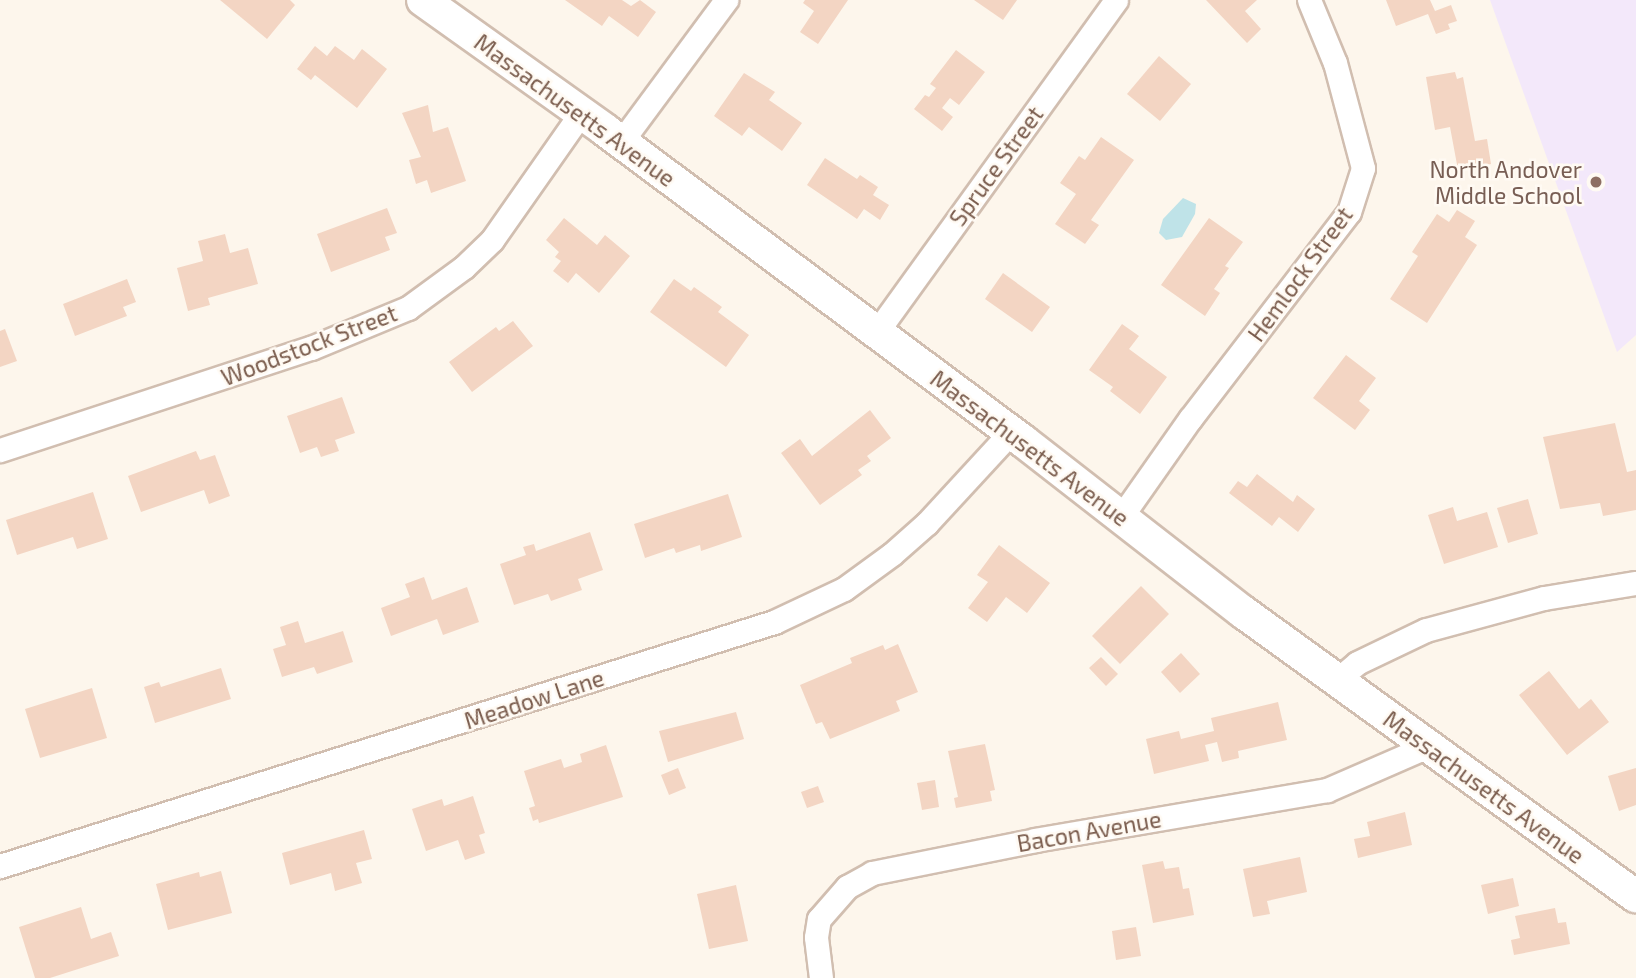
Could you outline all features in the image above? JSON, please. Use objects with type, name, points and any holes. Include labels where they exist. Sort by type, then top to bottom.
[{"type":"main road","name":"Massachusetts Avenue","points":[[424,0],[621,142],[1011,432],[1243,612],[1636,896]]},
{"type":"street","points":[[621,142],[726,0]]},
{"type":"street","name":"Spruce Street","points":[[876,332],[1116,0]]},
{"type":"street","name":"Hemlock Street","points":[[1121,517],[1191,419],[1349,212],[1363,169],[1335,63],[1308,0]]},
{"type":"street","name":"Woodstock Street","points":[[0,450],[312,348],[408,308],[464,267],[492,240],[581,113]]},
{"type":"street","name":"Meadow Lane","points":[[0,866],[774,622],[844,589],[892,554],[927,523],[1011,432]]},
{"type":"street","points":[[1338,680],[1357,663],[1426,630],[1544,598],[1636,583]]},
{"type":"street","name":"Bacon Avenue","points":[[821,978],[816,937],[819,919],[847,887],[872,873],[1035,839],[1327,790],[1428,746]]},
{"type":"shaded area","name":"North Andover Middle School","points":[[1490,0],[1636,0],[1636,335],[1617,352]]},
{"type":"water","points":[[1183,198],[1196,204],[1195,214],[1182,237],[1166,240],[1159,233],[1163,219]]},
{"type":"building","points":[[220,0],[290,0],[295,5],[267,39]]},
{"type":"building","points":[[565,0],[622,0],[631,6],[640,0],[656,12],[638,37],[609,16],[602,26]]},
{"type":"building","points":[[805,0],[848,0],[818,44],[800,32],[814,11],[803,3]]},
{"type":"building","points":[[974,0],[1017,0],[1003,20]]},
{"type":"building","points":[[1206,0],[1257,0],[1245,11],[1261,29],[1247,43]]},
{"type":"building","points":[[1386,0],[1430,0],[1435,11],[1451,5],[1457,21],[1448,24],[1450,29],[1436,34],[1428,14],[1396,26]]},
{"type":"building","points":[[315,46],[327,56],[335,46],[354,60],[362,49],[387,69],[357,108],[315,75],[311,80],[297,69]]},
{"type":"building","points":[[956,50],[985,72],[959,105],[950,98],[942,108],[953,117],[942,131],[914,109],[925,95],[929,97],[936,88],[930,84]]},
{"type":"building","points":[[1159,56],[1191,84],[1160,121],[1127,94]]},
{"type":"building","points":[[1455,72],[1457,79],[1463,77],[1475,141],[1487,139],[1491,164],[1458,170],[1450,127],[1435,130],[1426,77]]},
{"type":"building","points":[[744,73],[775,92],[769,100],[802,123],[782,151],[749,127],[742,136],[714,116]]},
{"type":"building","points":[[428,105],[433,132],[448,127],[466,181],[431,193],[427,180],[416,184],[409,160],[421,157],[402,113]]},
{"type":"building","points":[[1101,137],[1134,160],[1091,220],[1099,225],[1085,244],[1055,224],[1076,194],[1060,183],[1079,156],[1085,160]]},
{"type":"building","points":[[825,158],[857,179],[860,175],[878,187],[873,195],[889,205],[880,220],[864,209],[857,219],[807,185]]},
{"type":"building","points":[[387,208],[397,233],[385,237],[390,250],[331,272],[317,234]]},
{"type":"building","points":[[1457,210],[1475,221],[1465,237],[1477,245],[1427,323],[1390,299],[1418,256],[1412,252],[1437,214],[1449,222]]},
{"type":"building","points":[[564,218],[597,245],[605,235],[630,256],[599,293],[576,273],[568,283],[553,271],[561,261],[555,257],[559,252],[546,240]]},
{"type":"building","points":[[1209,218],[1243,242],[1225,266],[1229,268],[1214,289],[1220,293],[1205,316],[1161,285]]},
{"type":"building","points":[[225,234],[230,253],[248,248],[258,284],[208,298],[210,305],[188,311],[177,268],[203,261],[198,241]]},
{"type":"building","points":[[1003,273],[1050,307],[1032,332],[985,299]]},
{"type":"building","points":[[127,279],[136,302],[123,307],[127,316],[75,336],[63,304]]},
{"type":"building","points":[[674,279],[691,291],[694,287],[722,307],[718,312],[749,335],[726,367],[650,312]]},
{"type":"building","points":[[513,321],[533,346],[472,392],[449,362],[496,327],[499,331]]},
{"type":"building","points":[[1122,324],[1139,336],[1129,349],[1167,377],[1140,414],[1110,391],[1113,387],[1089,370]]},
{"type":"building","points":[[5,329],[17,361],[0,367],[0,331]]},
{"type":"building","points":[[1346,355],[1376,378],[1359,401],[1370,410],[1355,430],[1313,398]]},
{"type":"building","points":[[342,397],[355,433],[335,440],[339,451],[321,457],[317,447],[300,453],[287,416]]},
{"type":"building","points":[[870,410],[891,438],[867,456],[871,461],[858,470],[862,475],[820,505],[781,453],[800,439],[812,456]]},
{"type":"building","points":[[1615,423],[1627,472],[1636,470],[1636,510],[1603,516],[1600,503],[1560,509],[1543,437]]},
{"type":"building","points":[[196,451],[200,460],[215,455],[230,496],[209,504],[204,490],[141,512],[128,476]]},
{"type":"building","points":[[1257,474],[1293,502],[1297,495],[1315,509],[1298,532],[1279,517],[1272,526],[1229,493],[1238,481],[1247,487]]},
{"type":"building","points":[[93,492],[108,539],[77,549],[73,537],[17,555],[6,520]]},
{"type":"building","points":[[728,494],[742,537],[701,551],[700,545],[676,553],[674,548],[645,558],[634,524]]},
{"type":"building","points":[[1528,499],[1538,534],[1508,543],[1497,508]]},
{"type":"building","points":[[1453,507],[1457,521],[1487,512],[1498,547],[1444,564],[1428,515]]},
{"type":"building","points":[[590,532],[603,570],[578,579],[582,590],[551,601],[548,594],[514,605],[500,564],[526,555],[523,547],[534,544],[536,551]]},
{"type":"building","points":[[999,545],[1050,583],[1027,613],[1006,597],[987,622],[968,608],[988,582],[977,575]]},
{"type":"building","points":[[424,577],[432,600],[467,587],[479,622],[443,635],[437,619],[391,636],[381,608],[410,597],[405,584]]},
{"type":"building","points":[[1141,586],[1169,614],[1120,664],[1092,636]]},
{"type":"building","points":[[298,621],[305,643],[343,631],[353,662],[317,674],[314,667],[282,677],[273,649],[286,645],[280,627]]},
{"type":"building","points":[[898,644],[918,692],[896,701],[900,711],[830,739],[822,722],[816,724],[800,685],[852,663],[850,658],[883,645],[885,650]]},
{"type":"building","points":[[1181,653],[1200,674],[1180,693],[1161,672]]},
{"type":"building","points":[[1101,657],[1118,674],[1106,686],[1089,668]]},
{"type":"building","points":[[221,668],[231,699],[155,723],[144,687],[159,682],[161,687]]},
{"type":"building","points":[[1549,671],[1579,709],[1591,699],[1609,722],[1567,755],[1519,695]]},
{"type":"building","points":[[92,688],[107,738],[40,758],[25,709]]},
{"type":"building","points":[[1278,702],[1287,740],[1238,751],[1239,758],[1222,762],[1217,742],[1205,745],[1209,761],[1154,774],[1146,739],[1179,731],[1181,739],[1214,731],[1211,718]]},
{"type":"building","points":[[736,712],[744,739],[668,762],[659,731]]},
{"type":"building","points":[[985,744],[995,790],[990,791],[992,801],[956,808],[954,798],[958,797],[948,751]]},
{"type":"building","points":[[606,745],[623,797],[539,823],[538,819],[533,821],[529,808],[535,806],[524,771],[561,759],[564,768],[582,762],[580,754]]},
{"type":"building","points":[[678,768],[686,788],[669,795],[661,775]]},
{"type":"building","points":[[1636,768],[1636,805],[1619,811],[1608,776]]},
{"type":"building","points":[[935,780],[939,807],[922,810],[917,783]]},
{"type":"building","points":[[818,786],[824,802],[807,808],[801,792]]},
{"type":"building","points":[[473,796],[485,833],[479,835],[485,853],[465,860],[458,840],[426,851],[412,809],[442,799],[444,806]]},
{"type":"building","points":[[1405,812],[1412,845],[1358,858],[1354,839],[1370,836],[1367,822]]},
{"type":"building","points":[[364,830],[372,859],[356,863],[362,883],[335,891],[331,873],[290,885],[282,853]]},
{"type":"building","points":[[1300,857],[1307,892],[1267,901],[1270,914],[1253,917],[1243,869]]},
{"type":"building","points":[[1163,861],[1165,869],[1179,867],[1183,889],[1189,888],[1194,915],[1153,923],[1142,865]]},
{"type":"building","points":[[221,871],[232,913],[168,930],[156,884],[199,872],[200,877]]},
{"type":"building","points":[[1513,878],[1519,906],[1488,914],[1481,885]]},
{"type":"building","points":[[736,885],[748,941],[709,949],[697,894]]},
{"type":"building","points":[[81,907],[91,939],[111,932],[119,956],[50,978],[35,978],[19,927]]},
{"type":"building","points":[[1555,908],[1558,923],[1566,922],[1570,944],[1514,955],[1511,940],[1520,938],[1515,916]]},
{"type":"building","points":[[1136,927],[1141,956],[1116,960],[1112,931]]},
{"type":"place","name":"North Andover Middle School","points":[[1596,182]]}]
